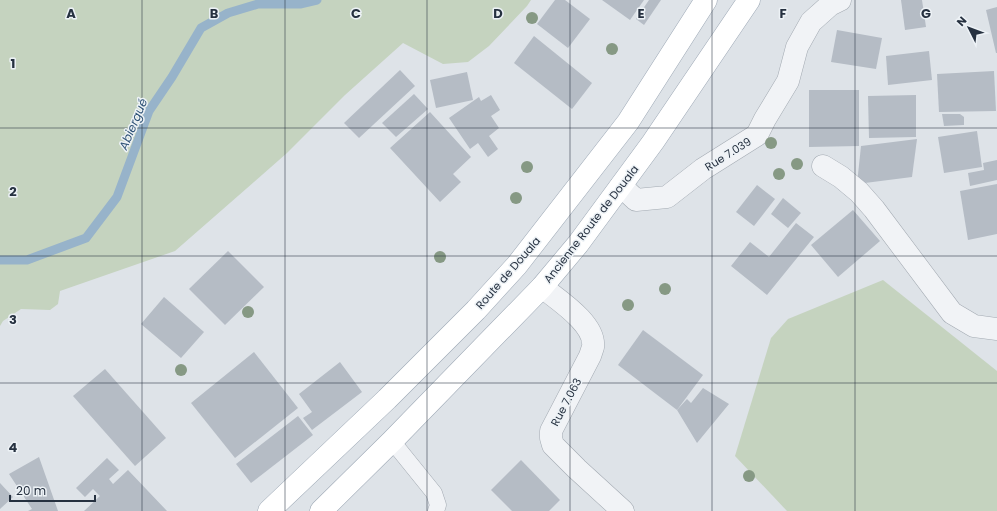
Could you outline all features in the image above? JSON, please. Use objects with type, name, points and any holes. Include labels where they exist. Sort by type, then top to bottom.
[{"type":"main road","name":"Route de Douala","points":[[269,511],[404,382],[476,310],[517,265],[628,122],[706,0]]},
{"type":"main road","name":"Ancienne Route de Douala","points":[[328,509],[542,287],[578,244],[653,142],[749,0]]},
{"type":"street","name":"Rue 7.039","points":[[621,186],[636,200],[667,197],[703,169],[757,135],[788,81],[797,47],[810,22],[830,5],[840,0]]},
{"type":"street","points":[[824,166],[841,177],[859,192],[874,209],[952,313],[974,326],[997,329]]},
{"type":"street","name":"Rue 7.063","points":[[542,287],[578,316],[587,326],[592,336],[593,346],[584,368],[550,431],[550,438],[553,445],[576,469],[623,511]]},
{"type":"lane","points":[[392,441],[434,493],[438,505],[436,511]]},
{"type":"green space","points":[[0,0],[531,0],[489,46],[468,62],[443,64],[403,43],[345,95],[287,153],[175,251],[60,291],[58,304],[50,310],[21,309],[3,321],[0,326]]},
{"type":"green space","points":[[883,280],[997,371],[997,511],[787,511],[735,456],[771,338],[788,319]]},
{"type":"building","points":[[555,0],[565,0],[590,19],[568,48],[537,24]]},
{"type":"building","points":[[602,0],[644,0],[630,20]]},
{"type":"building","points":[[649,0],[661,0],[644,25],[636,19]]},
{"type":"building","points":[[901,0],[922,0],[926,27],[905,30]]},
{"type":"building","points":[[997,7],[997,53],[996,53],[986,10]]},
{"type":"building","points":[[837,30],[882,38],[876,69],[831,62]]},
{"type":"building","points":[[534,36],[592,83],[572,109],[514,63]]},
{"type":"building","points":[[929,51],[932,80],[888,85],[886,56]]},
{"type":"building","points":[[400,70],[415,86],[359,138],[344,123]]},
{"type":"building","points":[[994,71],[996,111],[939,112],[937,74]]},
{"type":"building","points":[[467,72],[473,100],[436,108],[430,80]]},
{"type":"building","points":[[809,90],[859,90],[859,146],[809,147]]},
{"type":"building","points":[[414,94],[428,109],[396,137],[382,123]]},
{"type":"building","points":[[491,95],[500,110],[491,116],[499,128],[489,136],[498,149],[488,157],[478,143],[470,149],[449,118],[479,97],[481,101]]},
{"type":"building","points":[[916,95],[916,137],[869,138],[868,96]]},
{"type":"building","points":[[430,112],[471,157],[453,174],[461,182],[440,202],[390,148]]},
{"type":"building","points":[[942,114],[960,114],[964,117],[964,125],[944,126]]},
{"type":"building","points":[[977,131],[982,167],[944,173],[938,137]]},
{"type":"building","points":[[917,139],[912,177],[857,184],[861,146]]},
{"type":"building","points":[[997,160],[997,180],[970,186],[968,173],[984,170],[983,163]]},
{"type":"building","points":[[997,184],[997,234],[968,240],[960,191]]},
{"type":"building","points":[[757,185],[775,199],[754,226],[736,212]]},
{"type":"building","points":[[783,198],[801,213],[788,228],[771,214]]},
{"type":"building","points":[[853,210],[880,241],[838,277],[811,245]]},
{"type":"building","points":[[796,223],[814,237],[767,295],[731,266],[750,242],[769,257]]},
{"type":"building","points":[[228,251],[264,287],[225,325],[189,289]]},
{"type":"building","points":[[164,297],[204,332],[181,358],[141,324]]},
{"type":"building","points":[[643,330],[703,375],[677,410],[618,365]]},
{"type":"building","points":[[254,352],[298,408],[235,458],[191,403]]},
{"type":"building","points":[[340,362],[362,392],[312,430],[303,418],[312,412],[299,394]]},
{"type":"building","points":[[105,369],[166,438],[135,466],[73,396]]},
{"type":"building","points":[[703,388],[729,404],[697,443],[677,410],[687,399],[691,403]]},
{"type":"building","points":[[298,416],[313,435],[251,483],[236,464]]},
{"type":"building","points":[[39,457],[58,511],[28,511],[32,509],[9,474]]},
{"type":"building","points":[[107,458],[119,470],[109,479],[113,484],[128,470],[167,511],[84,511],[100,496],[93,489],[85,497],[76,488]]},
{"type":"building","points":[[521,460],[560,500],[549,511],[512,511],[491,490]]},
{"type":"building","points":[[0,483],[13,497],[0,509]]},
{"type":"waterway","name":"Abiergué","points":[[0,260],[27,260],[86,238],[117,197],[149,111],[172,77],[201,28],[228,13],[258,4],[300,4],[317,0]]}]
